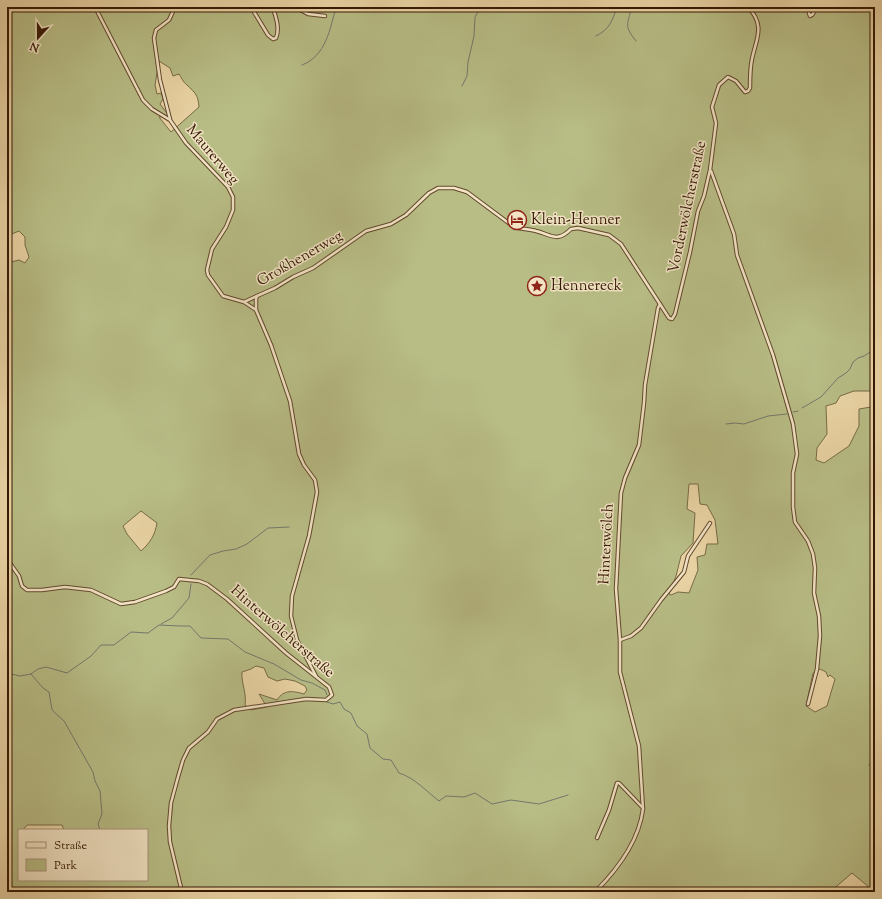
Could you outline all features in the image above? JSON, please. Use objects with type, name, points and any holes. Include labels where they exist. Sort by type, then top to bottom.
[{"type":"street","name":"Maurerweg","points":[[95,7],[143,100],[152,109],[170,120],[186,143],[228,187],[233,197],[233,210],[226,227],[212,249],[207,270],[208,275],[223,296],[244,302],[256,310]]},
{"type":"street","points":[[170,120],[160,80],[154,38],[156,30],[169,20],[175,7]]},
{"type":"street","points":[[251,7],[268,35],[273,39],[276,38],[278,33],[276,15],[272,7]]},
{"type":"street","points":[[295,7],[308,14],[325,16]]},
{"type":"street","name":"Vorderwölcherstraße","points":[[660,304],[671,320],[674,318],[698,211],[704,196],[710,170],[716,123],[712,108],[720,85],[730,77],[736,81],[745,92],[750,88],[751,61],[759,38],[758,27],[754,15],[748,7]]},
{"type":"street","points":[[809,7],[810,16],[817,7]]},
{"type":"street","points":[[710,170],[734,234],[737,255],[773,355],[793,424],[797,454],[794,473],[793,507],[795,522],[808,541],[813,554],[815,568],[814,593],[819,616],[820,636],[816,669],[808,704]]},
{"type":"street","name":"Großhenerweg","points":[[316,676],[297,640],[291,616],[292,596],[309,536],[317,492],[315,480],[304,465],[299,454],[290,401],[271,345],[256,310],[257,296],[313,268],[366,231],[391,224],[406,215],[429,192],[438,188],[454,188],[467,192],[514,227],[520,229],[535,231],[556,238],[565,236],[571,229],[578,228],[610,235],[621,244],[660,304]]},
{"type":"street","points":[[244,302],[257,296]]},
{"type":"street","name":"Hinterwölch","points":[[595,892],[627,854],[638,830],[644,808],[639,746],[622,680],[616,589],[621,493],[625,478],[639,445],[645,385],[658,308],[660,304]]},
{"type":"street","points":[[620,640],[631,636],[641,628],[684,572],[688,556],[710,523]]},
{"type":"street","name":"Hinterwölcherstraße","points":[[7,559],[19,576],[22,586],[28,590],[65,587],[91,590],[121,604],[135,602],[166,591],[174,587],[179,579],[199,581],[227,598],[286,653],[329,687],[332,695],[326,700],[306,699],[234,710],[217,719],[208,732],[189,748],[183,760],[171,803],[169,826],[170,842],[182,892]]},
{"type":"street","points":[[597,838],[617,784],[619,783],[644,808]]},
{"type":"green space","points":[[7,7],[875,7],[875,892],[852,873],[830,892],[7,892],[7,263],[19,260],[25,263],[29,257],[25,245],[25,237],[19,231],[7,236]],"holes":[[[159,61],[170,68],[173,76],[179,74],[184,82],[196,94],[198,99],[199,107],[171,132],[159,117],[169,116],[160,104],[163,99],[161,93],[157,94],[155,85]],[[854,391],[872,391],[871,407],[859,409],[859,426],[849,446],[824,463],[816,460],[817,448],[827,434],[826,406],[836,403],[840,396]],[[689,484],[698,484],[700,504],[707,505],[715,520],[718,544],[707,544],[705,555],[697,557],[698,570],[689,593],[678,592],[671,595],[669,594],[676,576],[681,556],[693,543],[695,513],[687,509]],[[141,511],[157,523],[152,538],[141,551],[127,534],[123,526]],[[256,666],[264,668],[268,677],[277,681],[285,679],[295,681],[305,686],[307,690],[304,694],[286,692],[277,700],[259,694],[267,707],[251,710],[245,705],[242,680],[242,672]],[[820,669],[826,672],[828,677],[830,675],[835,679],[827,706],[815,712],[806,706],[813,673]]]},
{"type":"waterway","points":[[302,65],[310,61],[322,48],[329,33],[336,7]]},
{"type":"waterway","points":[[462,86],[467,76],[468,62],[474,36],[475,17],[481,7]]},
{"type":"waterway","points":[[528,7],[530,11]]},
{"type":"waterway","points":[[596,36],[607,27],[612,20],[617,7]]},
{"type":"waterway","points":[[632,7],[628,28],[636,41]]},
{"type":"waterway","points":[[802,408],[821,397],[838,378],[850,369],[853,362],[875,349]]},
{"type":"waterway","points":[[793,412],[798,411]]},
{"type":"waterway","points":[[726,424],[744,424],[768,416],[787,414]]},
{"type":"waterway","points":[[191,575],[210,555],[236,549],[247,544],[268,528],[289,527]]},
{"type":"waterway","points":[[161,624],[172,618],[189,598],[191,584]]},
{"type":"waterway","points":[[7,673],[20,676],[31,674],[38,669],[46,667],[67,673],[91,656],[101,645],[114,645],[131,632],[148,633],[159,625],[190,626],[201,638],[228,639],[245,652],[274,664],[301,680],[312,683],[325,690],[327,695]]},
{"type":"waterway","points":[[31,674],[43,688],[49,692],[52,710],[64,721],[93,772],[95,781],[100,791],[102,814],[98,824],[100,829]]},
{"type":"waterway","points":[[327,702],[333,704],[340,702],[344,709],[351,713],[357,726],[367,734],[370,748],[383,759],[391,760],[399,773],[415,781],[439,801],[446,796],[464,797],[475,793],[492,804],[511,800],[539,804],[568,795]]},
{"type":"waterway","points":[[869,765],[875,764]]},
{"type":"place","name":"Klein-Henner","points":[[517,220]]},
{"type":"place","name":"Hennereck","points":[[537,286]]}]
